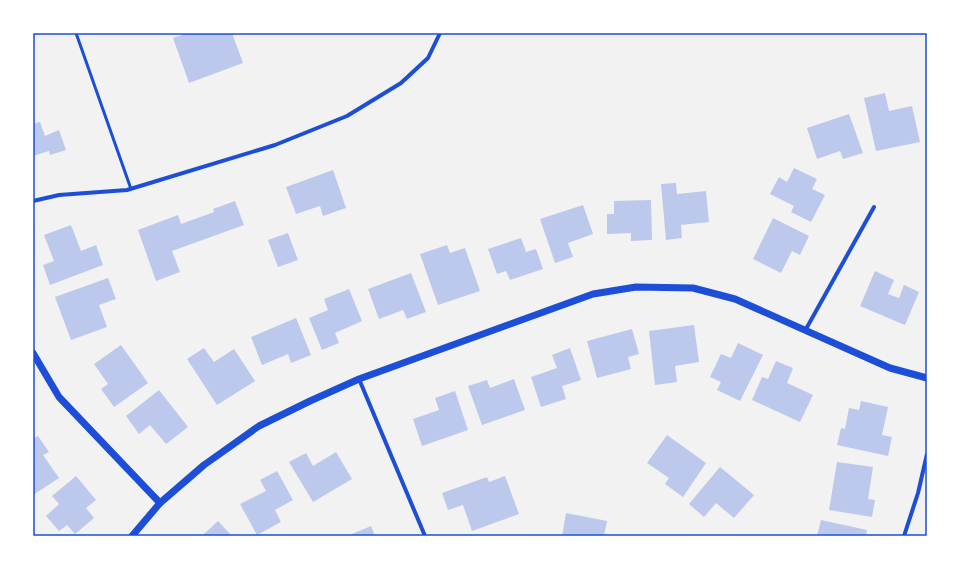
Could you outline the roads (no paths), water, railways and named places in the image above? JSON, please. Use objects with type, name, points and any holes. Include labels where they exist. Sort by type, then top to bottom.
[{"type":"street","points":[[33,201],[59,195],[131,189],[275,145],[347,116],[401,83],[428,58],[440,33]]},
{"type":"street","points":[[806,329],[874,207]]},
{"type":"street","points":[[132,536],[160,503],[204,465],[259,426],[359,379],[593,294],[636,286],[693,288],[714,293],[735,299],[806,329],[890,368],[927,378]]},
{"type":"street","points":[[33,353],[59,397],[160,503]]},
{"type":"street","points":[[359,379],[425,536]]},
{"type":"street","points":[[904,536],[918,493],[927,454]]},
{"type":"lane","points":[[76,33],[131,189]]}]
